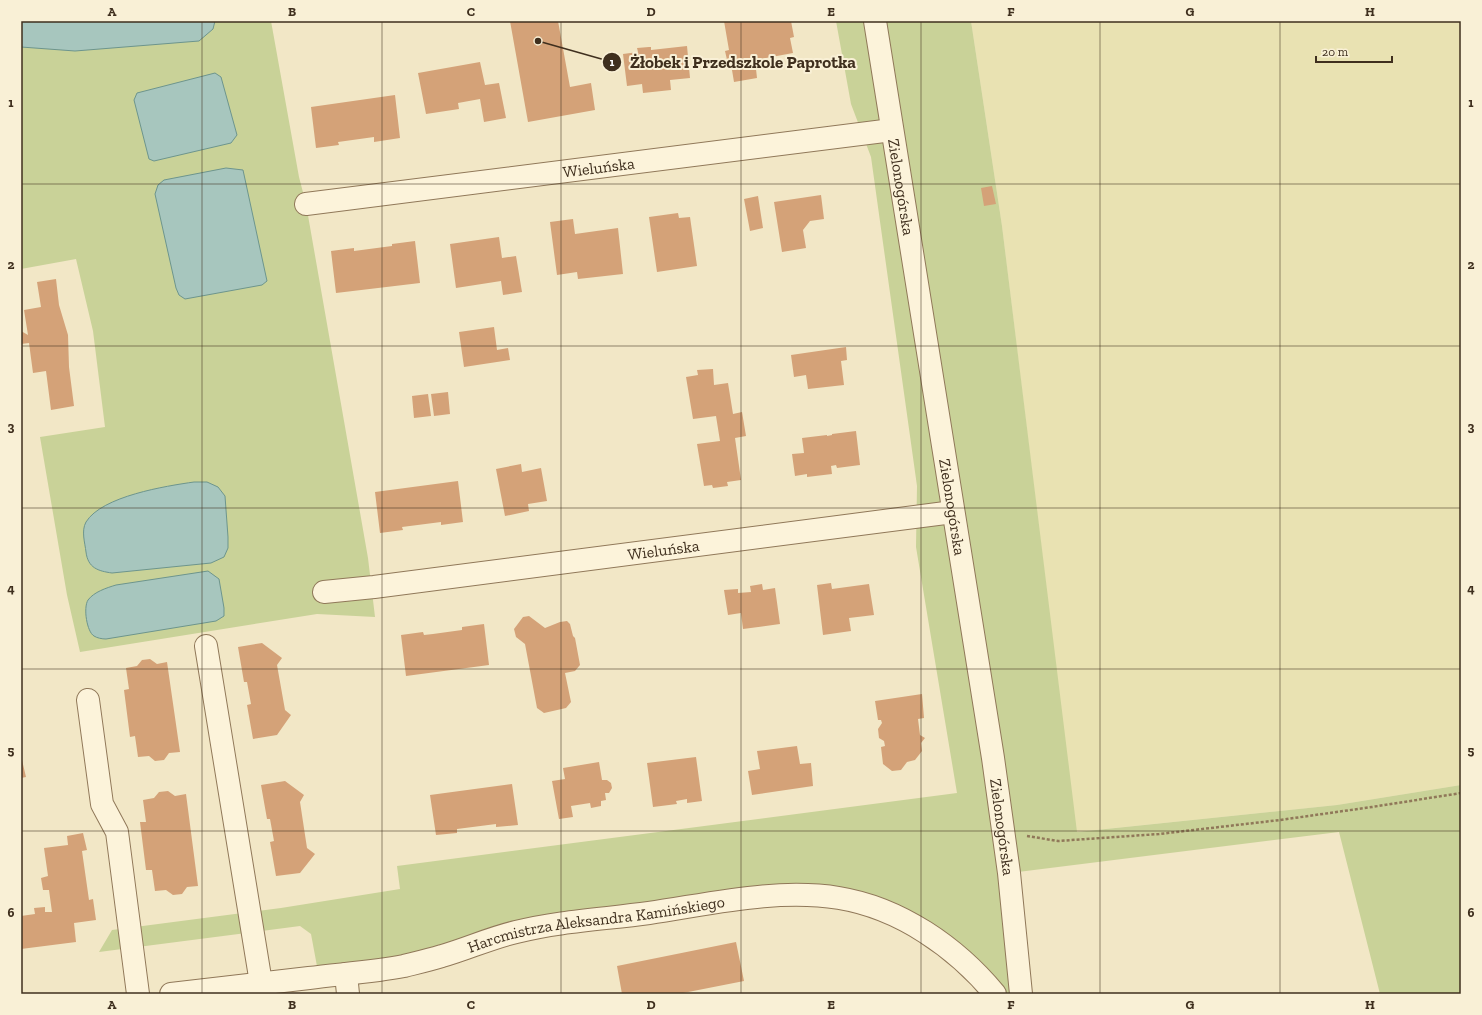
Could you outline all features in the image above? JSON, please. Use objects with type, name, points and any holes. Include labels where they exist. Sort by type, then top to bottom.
[{"type":"street","name":"Zielonogórska","points":[[875,21],[988,724],[1003,832],[1021,994]]},
{"type":"street","name":"Wieluńska","points":[[306,204],[892,130]]},
{"type":"street","name":"Wieluńska","points":[[324,592],[374,587],[953,512]]},
{"type":"street","points":[[206,646],[261,983]]},
{"type":"street","points":[[88,700],[102,804],[117,832],[138,994]]},
{"type":"street","name":"Harcmistrza Aleksandra Kamińskiego","points":[[171,994],[261,983],[347,984],[408,964],[443,956],[516,932],[551,925],[648,913],[726,901],[762,897],[806,895],[840,898],[867,905],[890,914],[916,927],[937,940],[962,960],[995,994]]},
{"type":"path","points":[[1003,832],[1058,841],[1159,834],[1372,808],[1461,793]]},
{"type":"shaded area","points":[[971,21],[1461,21],[1461,785],[1337,805],[1076,832],[1002,226]]},
{"type":"green space","points":[[21,21],[271,21],[299,177],[306,204],[368,558],[375,617],[317,614],[80,652],[67,595],[40,437],[105,427],[93,331],[76,259],[21,269]]},
{"type":"green space","points":[[836,21],[971,21],[1002,226],[1077,832],[1337,805],[1461,785],[1461,994],[1380,994],[1339,832],[1009,873],[1021,994],[995,994],[890,914],[762,897],[319,977],[311,934],[300,926],[99,952],[112,930],[281,908],[400,889],[397,866],[957,793],[916,547],[917,486],[871,157],[851,104]]},
{"type":"water","points":[[21,21],[215,21],[213,29],[199,41],[75,51],[21,47]]},
{"type":"water","points":[[215,73],[221,77],[237,135],[231,143],[154,161],[149,159],[134,100],[137,93]]},
{"type":"water","points":[[226,168],[243,170],[267,281],[262,285],[185,299],[179,295],[176,288],[155,194],[158,185],[164,180]]},
{"type":"water","points":[[194,482],[207,482],[218,487],[225,496],[228,548],[224,557],[211,563],[112,573],[98,570],[91,565],[87,557],[84,533],[86,522],[94,513],[106,505],[136,494],[168,486]]},
{"type":"water","points":[[208,571],[219,579],[224,608],[224,616],[216,621],[106,639],[95,637],[89,630],[86,614],[88,600],[108,587]]},
{"type":"building","points":[[510,21],[558,21],[570,87],[591,83],[595,110],[528,122]]},
{"type":"building","points":[[724,21],[791,21],[794,37],[790,38],[793,53],[755,60],[757,78],[734,82],[731,64],[728,64],[725,51],[729,50]]},
{"type":"building","points":[[687,46],[690,78],[670,80],[671,90],[643,93],[642,84],[627,86],[623,54],[638,52],[637,48],[651,47],[651,50]]},
{"type":"building","points":[[480,62],[485,85],[499,83],[506,118],[484,122],[480,99],[458,103],[459,109],[426,114],[418,73]]},
{"type":"building","points":[[395,95],[400,138],[374,142],[374,137],[338,142],[339,145],[316,148],[311,107]]},
{"type":"building","points":[[992,186],[996,204],[984,206],[981,188]]},
{"type":"building","points":[[821,195],[824,219],[810,221],[803,230],[806,248],[782,252],[774,202]]},
{"type":"building","points":[[758,196],[763,228],[750,231],[744,199]]},
{"type":"building","points":[[678,213],[679,218],[690,217],[697,266],[657,272],[649,217]]},
{"type":"building","points":[[573,219],[575,234],[618,228],[623,274],[578,279],[577,272],[557,275],[550,222]]},
{"type":"building","points":[[499,237],[502,258],[516,256],[522,292],[503,295],[501,281],[456,288],[450,244]]},
{"type":"building","points":[[415,241],[420,283],[336,293],[331,251],[354,248],[354,251],[392,246],[392,244]]},
{"type":"building","points":[[56,279],[59,305],[68,335],[69,367],[74,406],[51,410],[46,371],[33,373],[29,343],[21,344],[21,331],[28,335],[24,310],[41,307],[37,282]]},
{"type":"building","points":[[494,327],[497,350],[508,348],[510,360],[464,367],[459,332]]},
{"type":"building","points":[[846,347],[847,360],[841,361],[844,385],[808,389],[806,375],[794,377],[791,355]]},
{"type":"building","points":[[713,369],[714,385],[728,383],[733,414],[742,412],[746,436],[735,438],[741,480],[727,482],[728,486],[713,488],[712,485],[704,486],[697,444],[720,441],[716,416],[693,419],[686,377],[698,375],[697,370]]},
{"type":"building","points":[[448,392],[450,414],[434,416],[431,394]]},
{"type":"building","points":[[428,394],[431,416],[414,418],[412,396]]},
{"type":"building","points":[[856,431],[860,465],[837,468],[836,465],[831,466],[832,474],[807,477],[807,474],[795,476],[792,454],[804,453],[802,438],[827,436]]},
{"type":"building","points":[[521,464],[522,472],[541,468],[547,501],[528,504],[529,511],[505,516],[496,469]]},
{"type":"building","points":[[458,481],[463,522],[441,525],[441,522],[402,527],[403,530],[380,533],[375,492]]},
{"type":"building","points":[[831,583],[832,589],[869,584],[874,615],[849,618],[851,631],[823,635],[817,585]]},
{"type":"building","points":[[762,584],[763,590],[775,588],[780,624],[743,629],[741,613],[728,615],[724,590],[738,589],[738,593],[751,592],[750,586]]},
{"type":"building","points":[[529,616],[545,628],[560,622],[567,621],[570,624],[573,636],[575,638],[580,665],[575,671],[565,673],[571,702],[566,708],[544,713],[537,708],[525,644],[516,637],[514,629],[523,617]]},
{"type":"building","points":[[484,624],[489,665],[406,676],[401,635],[423,632],[424,635],[433,634],[462,630],[462,627]]},
{"type":"building","points":[[262,643],[282,658],[277,665],[285,710],[291,715],[277,735],[253,739],[247,705],[251,704],[247,682],[244,682],[238,647]]},
{"type":"building","points":[[150,659],[157,664],[167,662],[180,752],[169,753],[164,760],[155,761],[149,756],[138,757],[135,736],[130,737],[124,690],[129,689],[126,668],[137,666],[142,660]]},
{"type":"building","points":[[922,694],[924,718],[918,719],[920,735],[925,738],[921,743],[922,751],[915,760],[907,762],[901,770],[892,771],[883,764],[881,747],[885,746],[884,741],[879,738],[878,729],[882,723],[881,720],[878,720],[875,701]]},
{"type":"building","points":[[797,746],[800,764],[811,763],[813,786],[752,795],[748,771],[760,769],[757,751]]},
{"type":"building","points":[[21,756],[26,777],[21,778]]},
{"type":"building","points":[[696,757],[702,801],[687,803],[687,799],[676,801],[677,804],[653,807],[647,763]]},
{"type":"building","points":[[599,762],[602,780],[607,780],[611,783],[612,788],[609,793],[605,793],[606,800],[601,801],[601,806],[591,808],[590,803],[571,806],[573,817],[559,819],[552,781],[565,779],[563,768]]},
{"type":"building","points":[[285,781],[304,795],[300,802],[307,848],[315,854],[300,873],[276,876],[270,842],[274,841],[270,819],[267,819],[261,785]]},
{"type":"building","points":[[512,784],[518,825],[496,827],[496,824],[457,829],[457,833],[436,835],[430,795]]},
{"type":"building","points":[[168,791],[175,796],[186,794],[198,886],[187,887],[182,894],[173,895],[166,890],[155,891],[152,870],[146,870],[140,822],[146,822],[143,800],[154,798],[159,792]]},
{"type":"building","points":[[83,833],[87,850],[82,851],[89,900],[93,899],[96,920],[74,923],[76,942],[21,949],[21,916],[35,914],[34,908],[45,907],[45,912],[52,912],[49,890],[43,890],[41,878],[48,876],[44,848],[68,845],[67,836]]},
{"type":"building","points":[[736,942],[744,981],[678,994],[622,994],[617,966]]},
{"type":"place","name":"Żłobek i Przedszkole Paprotka","points":[[538,41]]}]
